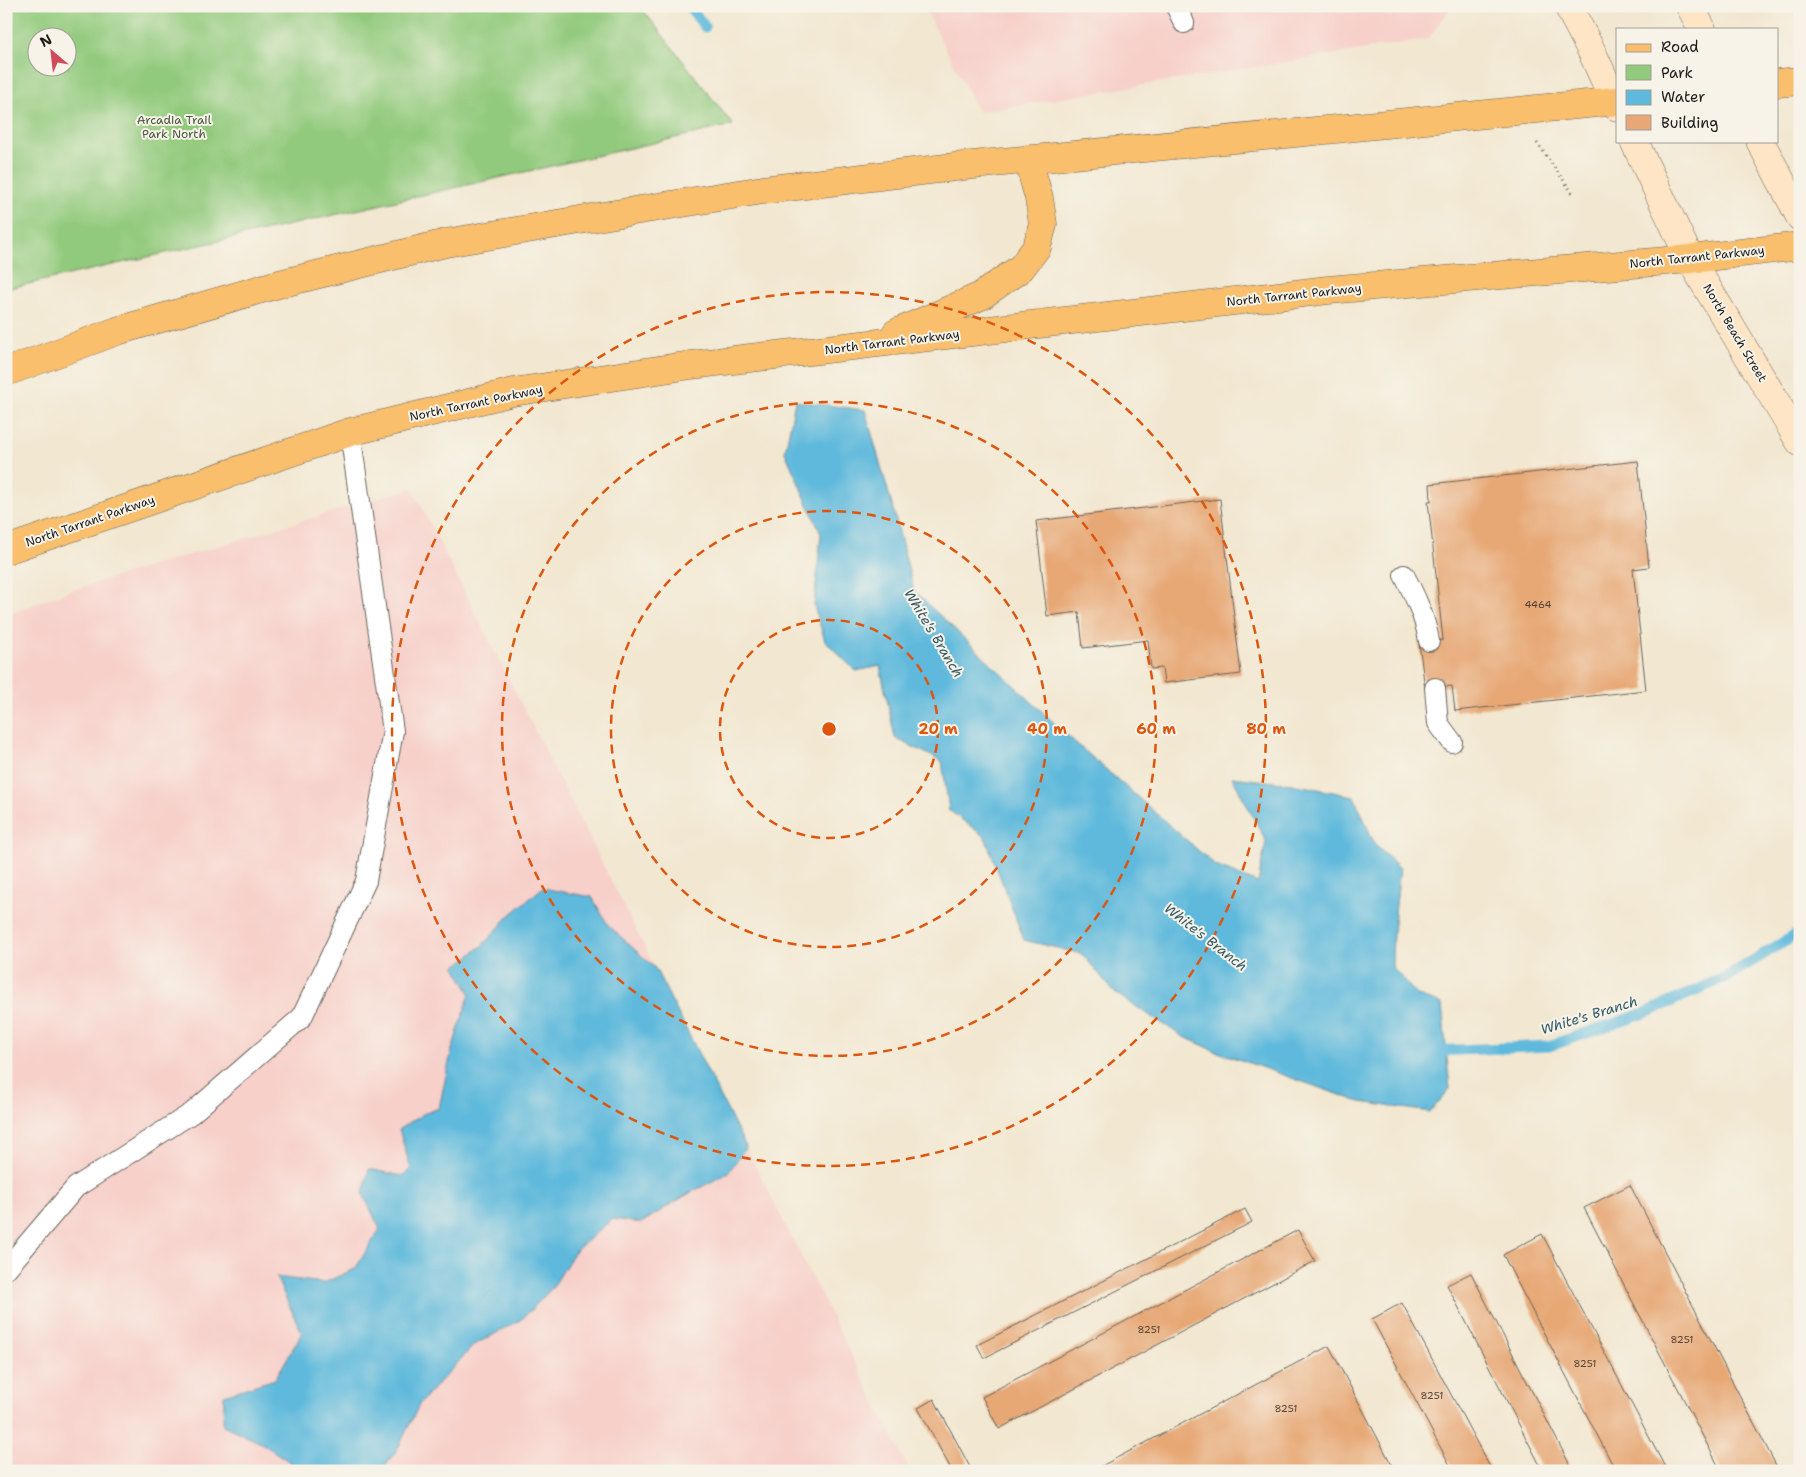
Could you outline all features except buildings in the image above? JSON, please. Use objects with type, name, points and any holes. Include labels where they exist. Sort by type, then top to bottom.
[{"type":"main road","points":[[6,372],[136,326],[275,285],[446,243],[763,190],[1028,159],[1616,103],[1568,6]]},
{"type":"main road","points":[[1690,6],[1701,28]]},
{"type":"main road","points":[[1778,83],[1800,81]]},
{"type":"main road","name":"North Beach Street","points":[[1634,142],[1690,259],[1800,442]]},
{"type":"main road","points":[[1761,142],[1800,217]]},
{"type":"main road","points":[[867,345],[981,296],[1021,268],[1037,247],[1043,224],[1039,198],[1028,159]]},
{"type":"main road","name":"North Tarrant Parkway","points":[[6,550],[350,432],[513,392],[691,365],[1328,290],[1690,259],[1800,246]]},
{"type":"lane","points":[[6,1269],[76,1187],[192,1113],[302,1017],[366,881],[392,731],[350,432]]},
{"type":"lane","points":[[1404,575],[1426,623],[1429,642]]},
{"type":"lane","points":[[1435,688],[1438,723],[1452,742]]},
{"type":"path","points":[[1536,141],[1574,195]]},
{"type":"shaded area","points":[[924,6],[1452,6],[1428,39],[978,112]]},
{"type":"shaded area","points":[[412,488],[910,1471],[6,1471],[6,615],[72,590]]},
{"type":"green space","name":"Arcadia Trail Park North","points":[[6,6],[640,6],[733,125],[6,289]]},
{"type":"water","points":[[795,401],[865,410],[914,591],[1069,737],[1216,866],[1258,883],[1266,841],[1232,777],[1292,784],[1354,796],[1375,845],[1400,868],[1393,932],[1392,967],[1418,996],[1442,1004],[1450,1089],[1430,1112],[1360,1102],[1218,1052],[1182,1036],[1115,993],[1082,954],[1024,940],[985,837],[949,810],[942,761],[895,738],[880,666],[856,671],[825,641],[814,606],[821,534],[785,452]]},
{"type":"water","points":[[542,888],[592,897],[608,925],[655,968],[746,1147],[728,1173],[688,1194],[641,1223],[612,1219],[575,1251],[553,1287],[521,1320],[474,1345],[420,1403],[398,1448],[382,1471],[304,1471],[261,1443],[223,1425],[224,1395],[275,1379],[302,1333],[276,1277],[323,1283],[355,1269],[380,1229],[363,1194],[369,1169],[402,1176],[411,1169],[399,1129],[423,1114],[439,1108],[451,1053],[470,993],[455,967],[482,946],[509,916]]},
{"type":"waterway","name":"White's Branch","points":[[689,6],[705,27]]},
{"type":"waterway","name":"White's Branch","points":[[1432,1051],[1549,1046],[1648,1012],[1728,976],[1800,932]]}]
